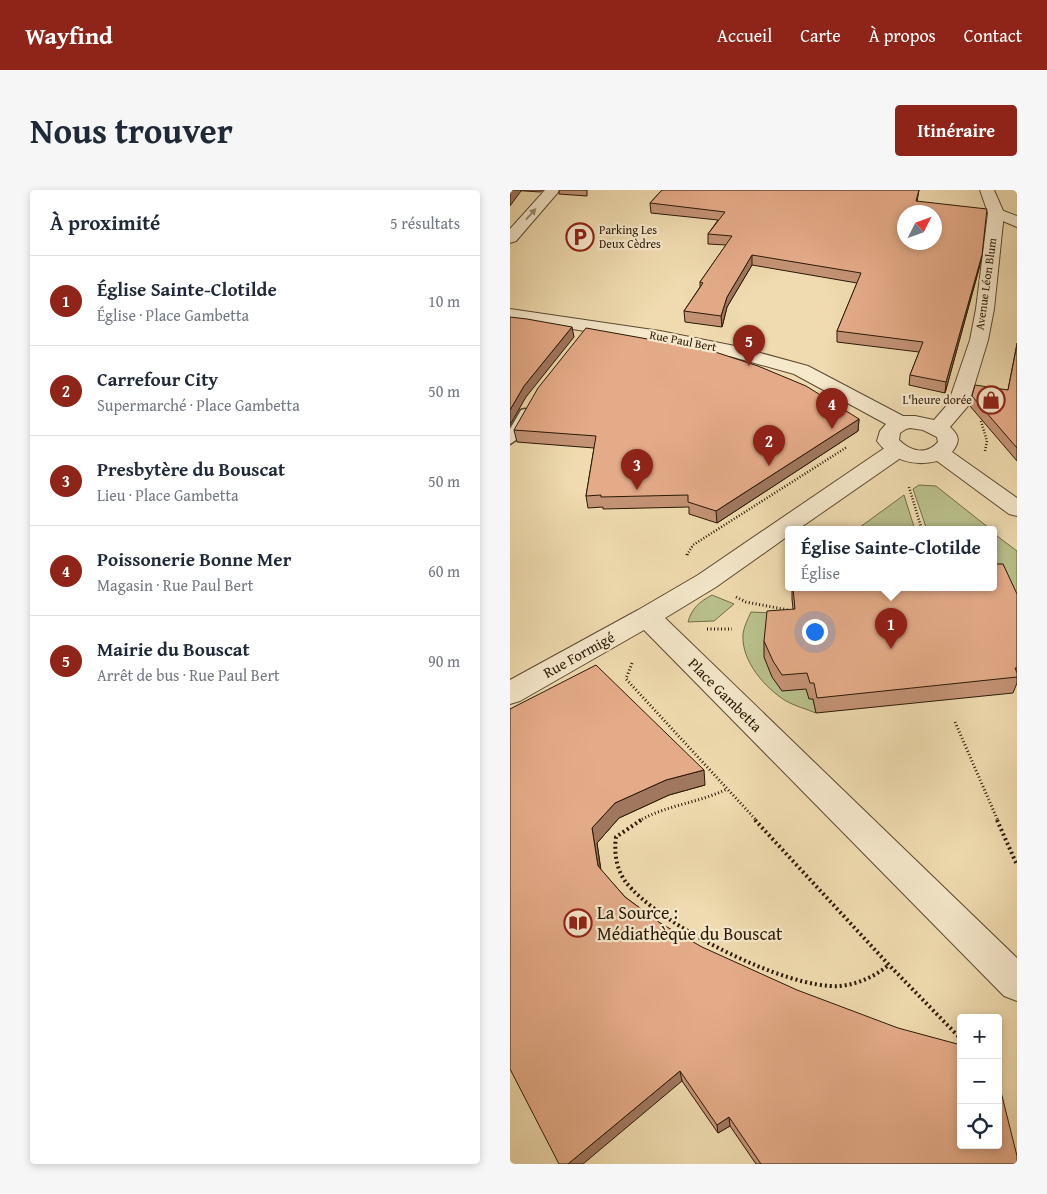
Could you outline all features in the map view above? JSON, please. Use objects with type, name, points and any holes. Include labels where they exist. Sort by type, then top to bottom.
[{"type":"street","points":[[510,238],[553,190]]},
{"type":"street","name":"Avenue Léon Blum","points":[[938,428],[958,406],[979,340],[985,309],[996,213],[988,190]]},
{"type":"street","points":[[996,213],[1017,222]]},
{"type":"street","name":"Rue Paul Bert","points":[[510,314],[585,333],[660,336],[735,352],[801,370],[900,424]]},
{"type":"street","points":[[920,422],[938,428],[947,438],[948,443],[940,453],[932,456],[914,456],[896,450],[888,441],[890,431],[900,424],[920,422]]},
{"type":"street","points":[[786,526],[896,450]]},
{"type":"street","points":[[940,453],[1017,509]]},
{"type":"street","points":[[647,617],[706,581],[785,527]]},
{"type":"street","name":"Place Gambetta","points":[[647,617],[1017,983]]},
{"type":"street","name":"Rue Formigé","points":[[510,693],[647,617]]},
{"type":"lane","points":[[510,440],[529,406]]},
{"type":"path","points":[[979,416],[987,441],[986,450],[979,456]]},
{"type":"path","points":[[909,487],[921,526]]},
{"type":"path","points":[[706,581],[746,602],[793,611]]},
{"type":"path","points":[[671,641],[631,664],[626,679],[889,965],[957,1035]]},
{"type":"path","points":[[956,722],[1017,865]]},
{"type":"path","points":[[727,789],[715,795],[667,809],[639,820],[616,837],[614,849],[624,880],[639,896],[661,914],[741,959],[788,976],[834,986],[864,981],[889,965]]},
{"type":"path","points":[[737,966],[741,959]]},
{"type":"green space","points":[[919,485],[936,486],[986,526],[926,526],[913,489]]},
{"type":"green space","points":[[904,495],[914,526],[861,526]]},
{"type":"green space","points":[[997,536],[1017,551],[1017,621],[997,585]]},
{"type":"green space","points":[[712,595],[734,604],[714,621],[688,622],[697,606]]},
{"type":"green space","points":[[751,612],[793,614],[806,686],[813,699],[816,713],[786,701],[770,689],[750,664],[743,644],[743,634]]},
{"type":"building","points":[[662,190],[919,190],[916,201],[987,209],[982,255],[946,382],[910,375],[923,342],[837,331],[861,273],[752,255],[727,297],[721,316],[684,311],[703,283],[700,282],[732,236],[708,234],[725,212],[650,203]]},
{"type":"building","points":[[510,317],[572,327],[524,386],[510,410]]},
{"type":"building","points":[[586,328],[709,350],[758,366],[806,386],[859,419],[716,511],[688,502],[688,495],[586,496],[596,436],[514,430],[538,388]]},
{"type":"building","points":[[1017,345],[1017,448],[972,396],[975,385],[1008,390]]},
{"type":"building","points":[[997,564],[1003,564],[1017,594],[1017,668],[1015,668],[1017,677],[817,698],[814,683],[810,683],[807,673],[782,675],[764,641],[767,611],[795,609],[793,591],[997,591]]},
{"type":"building","name":"La Source : Médiathèque du Bouscat","points":[[596,665],[704,770],[666,780],[615,803],[592,828],[598,866],[625,897],[660,923],[702,947],[797,990],[898,1028],[957,1044],[957,1149],[1002,1149],[1002,1096],[1017,1156],[1017,1164],[761,1164],[729,1117],[717,1125],[680,1071],[568,1164],[559,1164],[510,1069],[510,709]]},
{"type":"place","name":"Parking Les Deux Cèdres","points":[[580,237]]},
{"type":"place","name":"Mairie du Bouscat","points":[[749,366]]},
{"type":"place","name":"L'heure dorée","points":[[991,400]]},
{"type":"place","name":"Poissonerie Bonne Mer","points":[[832,429]]},
{"type":"place","name":"Carrefour City","points":[[769,466]]},
{"type":"place","name":"Presbytère du Bouscat","points":[[637,490]]},
{"type":"place","name":"Église Sainte-Clotilde","points":[[891,649]]},
{"type":"place","name":"La Source : Médiathèque du Bouscat","points":[[578,923]]}]
